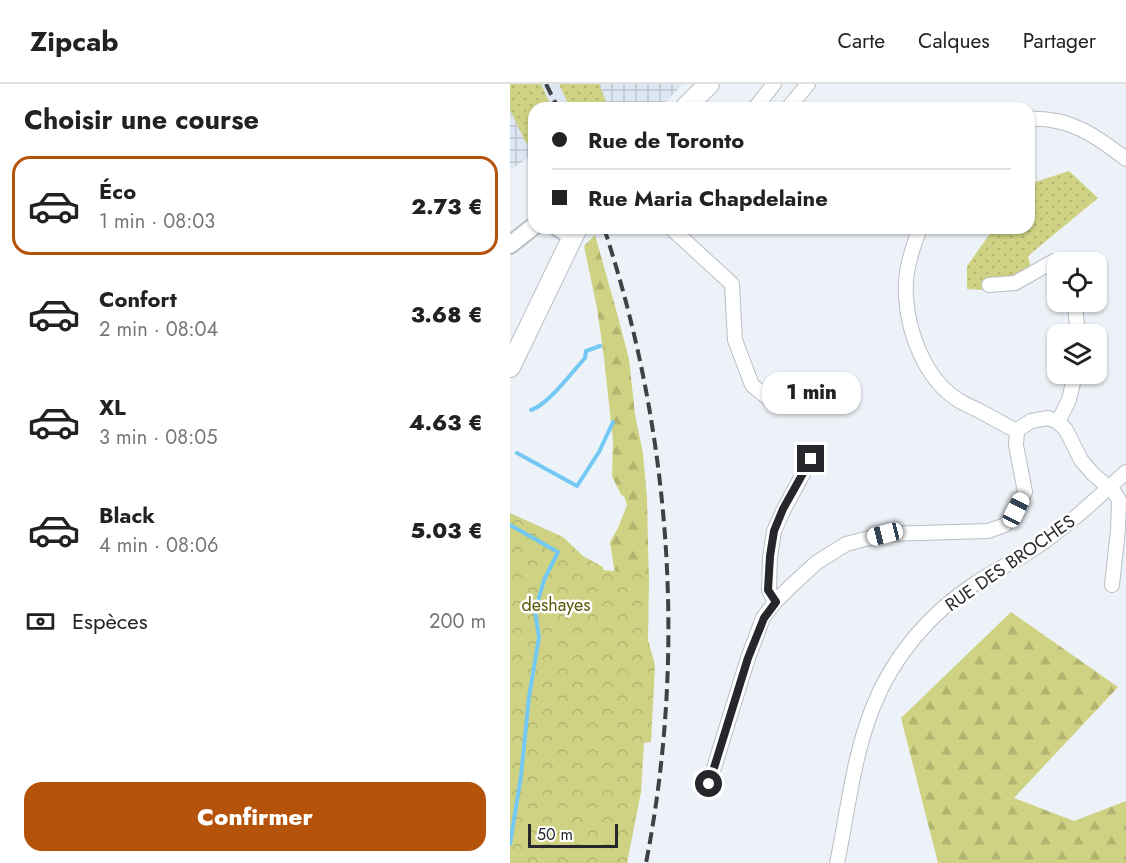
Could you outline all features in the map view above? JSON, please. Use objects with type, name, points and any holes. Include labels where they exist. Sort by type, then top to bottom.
[{"type":"main road","points":[[510,367],[569,234]]},
{"type":"street","points":[[760,102],[774,84]]},
{"type":"street","points":[[793,102],[808,84]]},
{"type":"street","points":[[1035,119],[1044,118],[1071,124],[1104,141],[1126,159]]},
{"type":"street","points":[[510,245],[528,231]]},
{"type":"street","points":[[678,234],[732,284],[735,340],[752,386],[768,398]]},
{"type":"street","points":[[918,234],[908,270],[906,294],[908,315],[920,352],[940,384],[957,400],[1017,430]]},
{"type":"street","points":[[989,285],[1015,284],[1047,265]]},
{"type":"street","points":[[1058,422],[1069,400],[1073,384]]},
{"type":"street","points":[[1017,430],[1031,420],[1048,418],[1058,422],[1066,430],[1081,460],[1114,492],[1119,500],[1112,585]]},
{"type":"street","points":[[709,784],[748,658],[764,618],[776,602],[816,563],[846,544],[885,534],[988,531],[1005,525],[1025,492],[1016,445],[1017,430]]},
{"type":"street","points":[[776,602],[768,590],[774,531],[783,509],[811,459]]},
{"type":"street","name":"RUE DES BROCHES","points":[[837,863],[862,738],[886,678],[904,651],[924,625],[948,604],[976,583],[1043,543],[1070,523],[1126,472]]},
{"type":"shaded area","points":[[510,84],[541,84],[549,102],[528,102],[528,158],[510,170]]},
{"type":"shaded area","points":[[541,84],[559,84],[567,102],[549,102]]},
{"type":"shaded area","points":[[559,84],[683,84],[666,102],[567,102]]},
{"type":"green space","points":[[510,84],[541,84],[549,102],[528,102],[528,145],[510,110]]},
{"type":"green space","points":[[559,84],[599,84],[606,102],[567,102]]},
{"type":"green space","points":[[1069,171],[1098,198],[1028,256],[1031,268],[1009,279],[986,281],[983,290],[967,289],[967,266],[990,234],[1035,234],[1035,182]]},
{"type":"green space","points":[[595,235],[629,359],[647,497],[649,587],[615,574],[610,542],[627,505],[612,476],[613,441],[604,358],[597,308],[584,246]]},
{"type":"green space","name":"deshayes","points":[[510,513],[563,537],[583,556],[603,567],[603,570],[649,574],[648,640],[655,665],[651,742],[644,743],[641,792],[627,863],[510,863]]},
{"type":"green space","points":[[1011,612],[1118,687],[1014,798],[1074,821],[1126,801],[1126,863],[938,863],[901,718]]},
{"type":"waterway","points":[[531,410],[545,402],[560,387],[585,358],[586,351],[600,346]]},
{"type":"waterway","points":[[517,453],[577,486],[599,452],[613,422]]},
{"type":"waterway","points":[[510,525],[558,552],[544,580],[535,611],[539,637],[510,844]]},
{"type":"railway","points":[[546,84],[555,102]]},
{"type":"railway","points":[[606,234],[627,305],[645,383],[658,463],[666,543],[668,623],[666,704],[659,784],[646,863]]},
{"type":"route","points":[[709,784],[748,658],[764,618],[776,602],[768,590],[774,531],[783,509],[811,459]]}]
